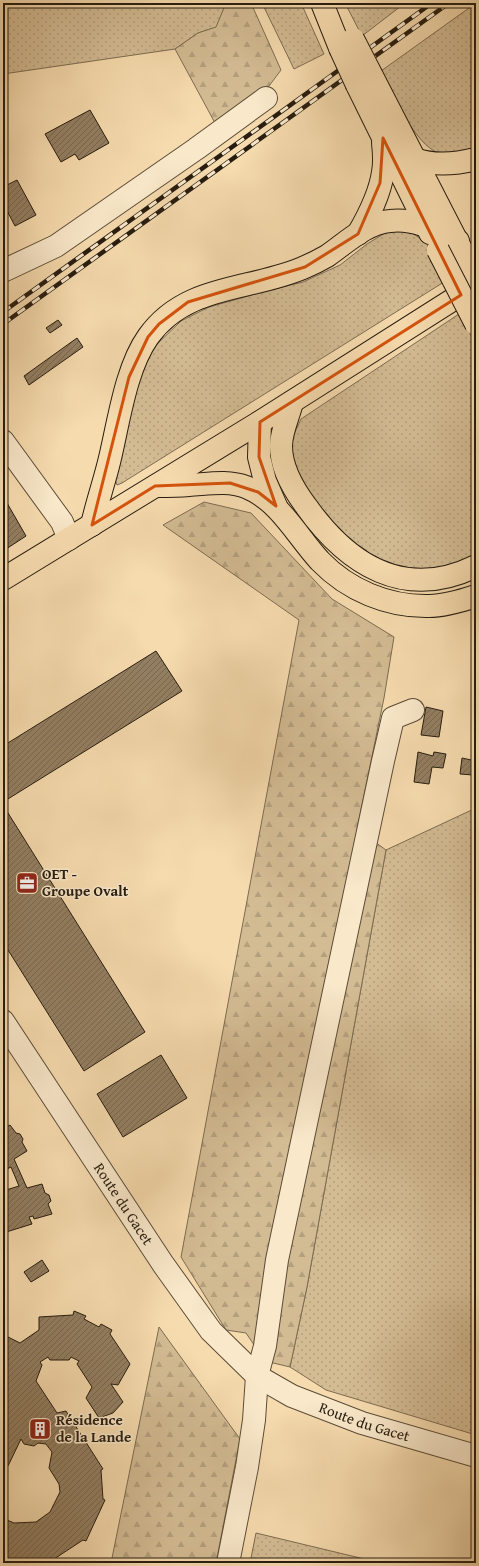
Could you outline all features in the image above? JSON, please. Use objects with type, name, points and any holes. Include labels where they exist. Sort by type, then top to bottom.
[{"type":"main road","points":[[322,3],[346,44],[365,81],[414,160],[458,241],[476,278]]},
{"type":"main road","points":[[331,3],[346,44]]},
{"type":"main road","points":[[365,81],[384,138],[438,250],[476,324]]},
{"type":"main road","points":[[358,234],[369,214],[383,172],[384,138]]},
{"type":"main road","points":[[414,160],[445,164],[476,159]]},
{"type":"main road","points":[[92,525],[137,355],[148,337],[159,324],[183,306],[202,296],[305,267],[326,256],[358,234],[380,222],[402,220],[426,225],[458,241]]},
{"type":"main road","points":[[3,579],[260,422],[476,285]]},
{"type":"main road","points":[[292,402],[281,445],[283,460],[288,476],[299,497],[334,540],[370,568],[406,579],[428,580],[445,577],[461,573],[476,566]]},
{"type":"main road","points":[[260,422],[259,457],[265,481],[276,506]]},
{"type":"main road","points":[[155,486],[230,483],[244,486],[258,492],[276,506],[320,561],[338,576],[356,588],[374,597],[411,606],[430,606],[461,601],[476,596]]},
{"type":"street","points":[[3,271],[56,246],[196,149],[266,98]]},
{"type":"street","points":[[3,441],[62,522],[69,539]]},
{"type":"street","points":[[228,1563],[247,1467],[254,1420],[257,1376],[266,1346],[278,1252],[392,718],[413,710]]},
{"type":"street","name":"Route du Gacet","points":[[3,1021],[172,1276],[211,1331],[257,1376],[292,1396],[362,1423],[476,1456]]},
{"type":"highlighted area","points":[[383,138],[461,295],[260,422],[259,457],[276,506],[258,492],[230,483],[155,486],[92,525],[129,377],[148,337],[159,324],[188,302],[305,267],[358,234],[380,183]]},
{"type":"green space","points":[[3,3],[226,3],[217,27],[198,33],[175,49],[3,74]]},
{"type":"green space","points":[[226,3],[251,3],[281,70],[269,86],[215,123],[175,49],[198,33],[216,27]]},
{"type":"green space","points":[[262,3],[301,3],[324,54],[294,69]]},
{"type":"green space","points":[[345,3],[405,3],[362,36]]},
{"type":"green space","points":[[476,3],[476,148],[446,155],[435,152],[425,144],[416,133],[399,107],[381,71]]},
{"type":"green space","points":[[390,230],[412,233],[426,242],[444,282],[117,485],[115,479],[137,385],[152,349],[181,321],[209,307],[303,282],[340,265],[367,244]]},
{"type":"green space","points":[[459,314],[476,344],[476,552],[460,563],[423,572],[383,565],[351,542],[315,503],[298,471],[289,445],[301,419]]},
{"type":"green space","points":[[204,502],[251,513],[332,599],[394,637],[384,698],[357,829],[386,850],[307,1287],[290,1367],[265,1361],[246,1333],[226,1330],[181,1257],[299,620],[163,525]]},
{"type":"green space","points":[[476,808],[476,1435],[326,1390],[290,1367],[307,1287],[386,850]]},
{"type":"green space","points":[[159,1327],[240,1439],[216,1563],[111,1563]]},
{"type":"green space","points":[[256,1533],[381,1563],[250,1563]]},
{"type":"building","points":[[90,110],[109,143],[79,160],[75,154],[61,162],[45,134]]},
{"type":"building","points":[[17,180],[36,215],[15,226],[3,203],[3,187]]},
{"type":"building","points":[[58,320],[62,325],[50,333],[46,328]]},
{"type":"building","points":[[77,338],[83,347],[29,385],[24,376]]},
{"type":"building","points":[[3,496],[26,536],[3,551]]},
{"type":"building","points":[[156,651],[182,691],[3,802],[3,746]]},
{"type":"building","points":[[426,707],[443,711],[439,737],[421,735]]},
{"type":"building","points":[[418,752],[433,756],[434,752],[446,754],[443,768],[432,767],[429,784],[414,782]]},
{"type":"building","points":[[462,758],[476,761],[473,775],[460,774]]},
{"type":"building","name":"OET - Groupe Ovalt","points":[[3,805],[145,1032],[84,1071],[3,942]]},
{"type":"building","points":[[161,1055],[187,1098],[123,1137],[97,1094]]},
{"type":"building","points":[[10,1125],[16,1133],[20,1134],[27,1151],[14,1159],[27,1188],[42,1184],[45,1193],[49,1195],[51,1201],[48,1204],[52,1214],[34,1219],[33,1216],[29,1217],[32,1224],[3,1233],[3,1191],[19,1186],[11,1167],[3,1171],[3,1129]]},
{"type":"building","points":[[42,1260],[49,1271],[31,1282],[24,1272]]},
{"type":"building","name":"Résidence de la Lande","points":[[74,1311],[86,1316],[84,1319],[99,1327],[101,1324],[112,1330],[110,1334],[130,1364],[118,1385],[111,1384],[123,1402],[113,1413],[99,1418],[86,1398],[92,1387],[77,1364],[79,1361],[71,1357],[69,1360],[50,1360],[48,1357],[40,1362],[42,1365],[36,1381],[57,1413],[66,1411],[103,1469],[101,1470],[103,1499],[105,1500],[86,1541],[83,1540],[51,1561],[51,1563],[6,1563],[3,1560],[3,1514],[7,1520],[14,1523],[36,1522],[50,1512],[60,1492],[59,1484],[49,1468],[52,1452],[46,1444],[38,1443],[34,1446],[24,1444],[21,1439],[8,1466],[3,1463],[3,1396],[5,1393],[3,1389],[3,1348],[8,1337],[20,1343],[39,1330],[39,1317],[73,1315]]},
{"type":"railway","points":[[3,312],[432,3]]},
{"type":"railway","points":[[3,324],[449,3]]},
{"type":"place","name":"OET - Groupe Ovalt","points":[[27,883]]},
{"type":"place","name":"Résidence de la Lande","points":[[40,1429]]}]
